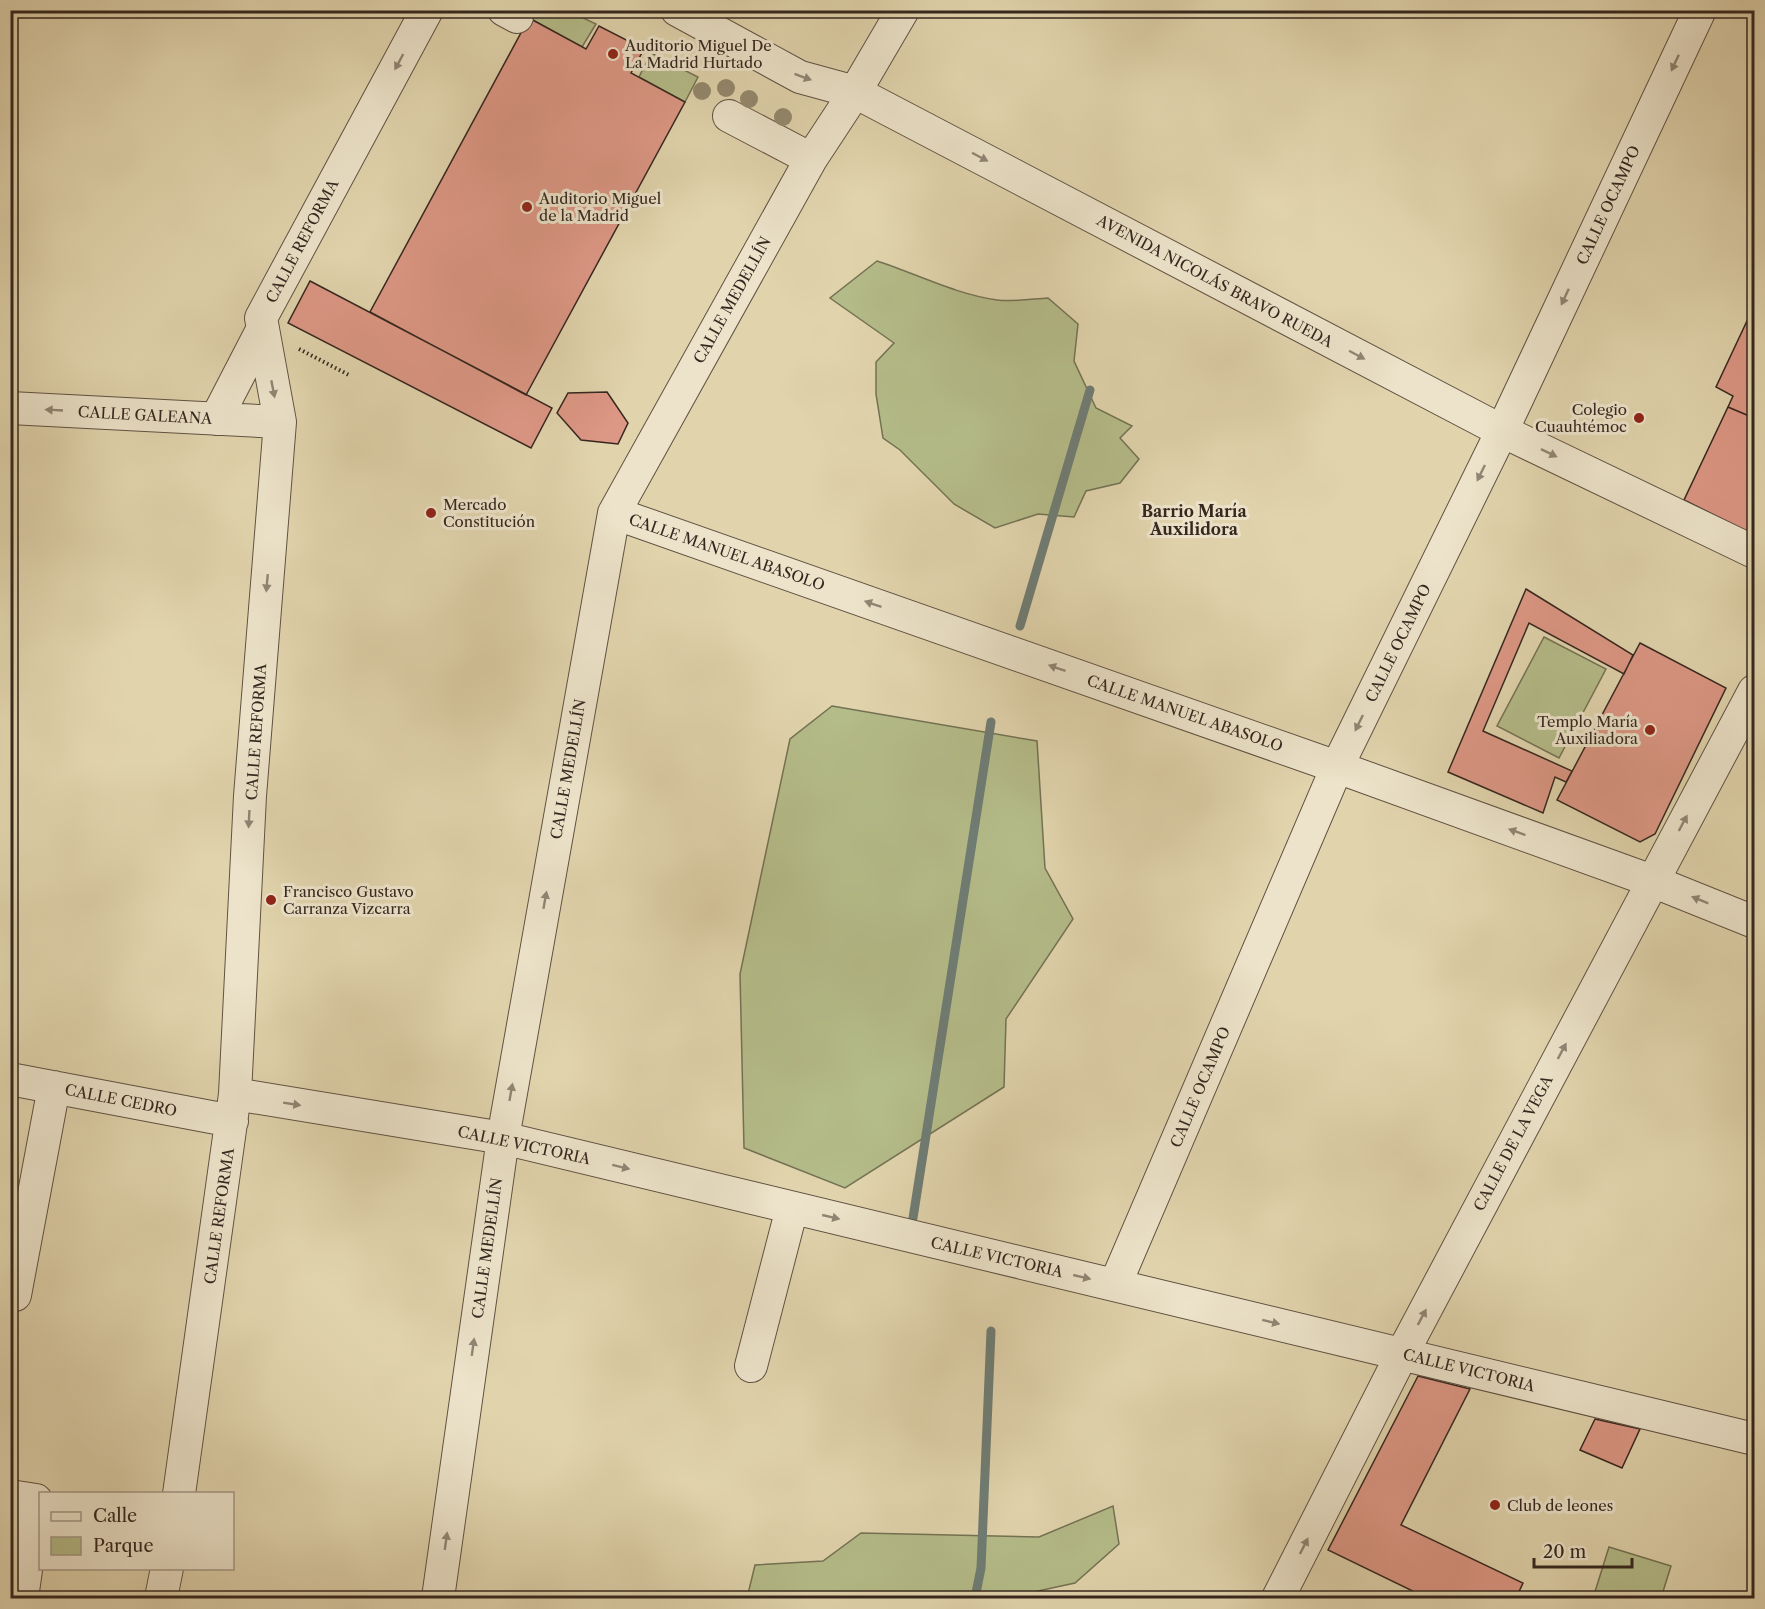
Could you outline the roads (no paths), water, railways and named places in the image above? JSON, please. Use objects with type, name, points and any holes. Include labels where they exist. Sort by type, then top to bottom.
[{"type":"street","name":"CALLE REFORMA","points":[[179,1492],[233,1108],[250,796],[280,422],[261,318],[427,10]]},
{"type":"street","name":"AVENIDA NICOLÁS BRAVO RUEDA","points":[[677,10],[800,77],[855,92],[1502,431],[1755,552]]},
{"type":"street","name":"CALLE MEDELLÍN","points":[[438,1599],[503,1138],[614,513],[811,159],[855,92],[903,10]]},
{"type":"street","name":"CALLE OCAMPO","points":[[1115,1285],[1337,767],[1502,431],[1700,10]]},
{"type":"street","points":[[729,116],[811,159]]},
{"type":"street","points":[[216,419],[262,330]]},
{"type":"street","name":"CALLE GALEANA","points":[[10,408],[280,422]]},
{"type":"street","name":"CALLE MANUEL ABASOLO","points":[[614,513],[1337,767],[1652,881],[1755,922]]},
{"type":"street","name":"CALLE DE LA VEGA","points":[[1278,1599],[1402,1354],[1755,691]]},
{"type":"street","name":"CALLE CEDRO","points":[[10,1079],[54,1087],[233,1108]]},
{"type":"street","points":[[13,1294],[54,1087]]},
{"type":"street","name":"CALLE VICTORIA","points":[[233,1108],[503,1138],[1755,1439]]},
{"type":"street","points":[[752,1366],[792,1208]]},
{"type":"street","points":[[22,1599],[23,1498]]},
{"type":"street","points":[[161,1599],[167,1570]]},
{"type":"waterway","points":[[1020,626],[1090,390]]},
{"type":"waterway","points":[[913,1218],[991,722]]},
{"type":"waterway","points":[[975,1598],[981,1568],[991,1331]]},
{"type":"place","name":"Auditorio Miguel De La Madrid Hurtado","points":[[613,54]]},
{"type":"place","name":"Auditorio Miguel de la Madrid","points":[[527,207]]},
{"type":"place","name":"Colegio Cuauhtémoc","points":[[1639,418]]},
{"type":"place","name":"Mercado Constitución","points":[[431,513]]},
{"type":"place","name":"Templo María Auxiliadora","points":[[1650,730]]},
{"type":"place","name":"Francisco Gustavo Carranza Vizcarra","points":[[271,900]]},
{"type":"place","name":"Club de leones","points":[[1495,1505]]},
{"type":"district","name":"Barrio María Auxilidora","points":[[1194,520]]}]
